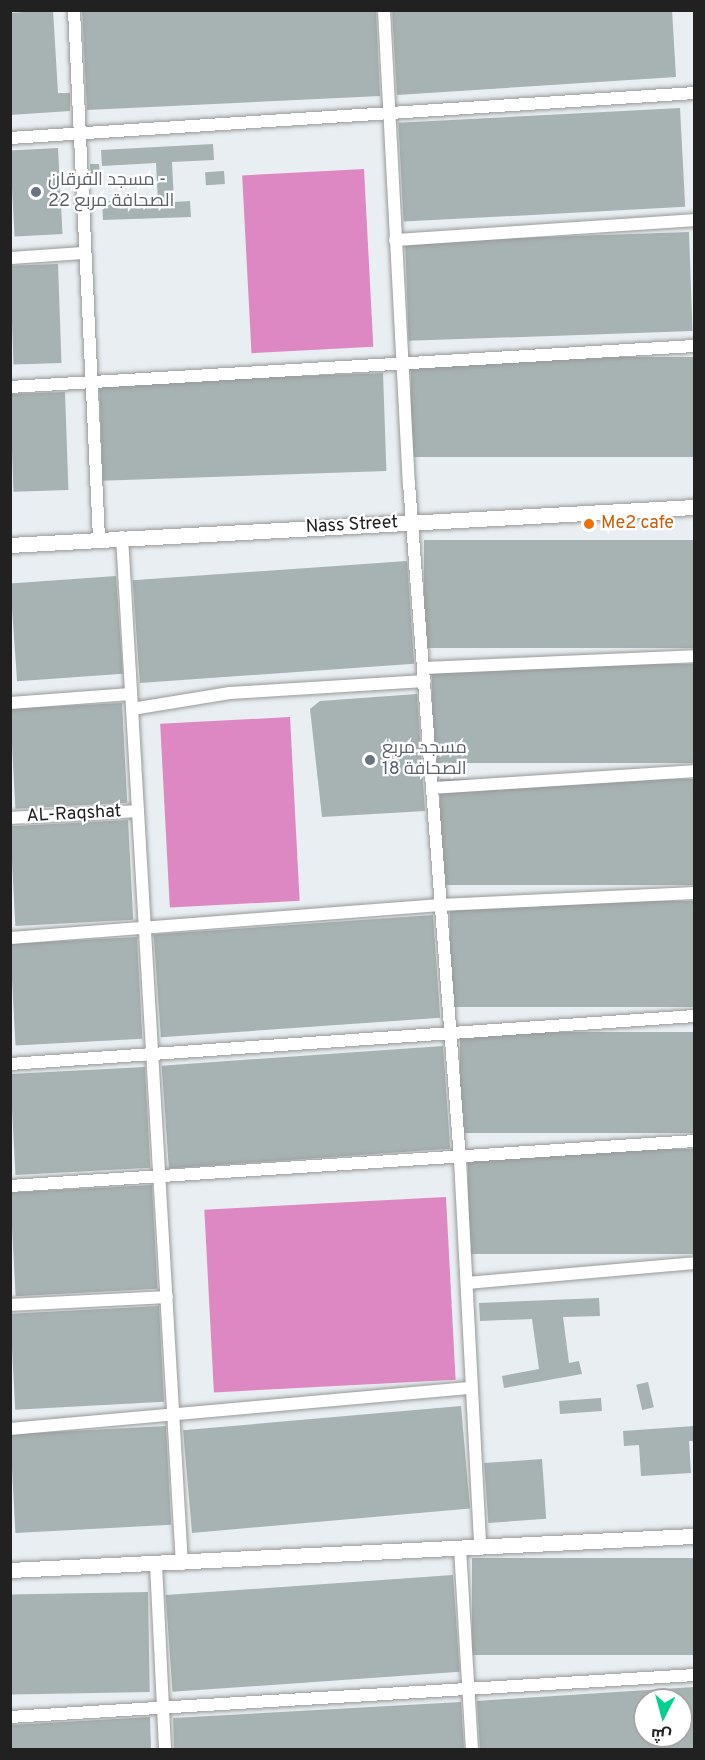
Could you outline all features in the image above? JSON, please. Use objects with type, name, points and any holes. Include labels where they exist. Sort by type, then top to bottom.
[{"type":"street","points":[[75,10],[84,254],[99,539]]},
{"type":"street","points":[[384,10],[395,240],[460,1160],[480,1546]]},
{"type":"street","points":[[10,138],[694,93]]},
{"type":"street","points":[[395,240],[694,220]]},
{"type":"street","points":[[10,258],[84,254]]},
{"type":"street","points":[[10,387],[405,360],[694,346]]},
{"type":"street","name":"Nass Street","points":[[10,545],[694,507]]},
{"type":"street","points":[[122,537],[182,1563]]},
{"type":"street","points":[[424,668],[694,656]]},
{"type":"street","points":[[132,708],[230,693],[425,681]]},
{"type":"street","points":[[10,703],[131,694]]},
{"type":"street","points":[[433,788],[694,771]]},
{"type":"street","name":"AL-Raqshat","points":[[10,818],[138,811]]},
{"type":"street","points":[[10,938],[441,905],[694,893]]},
{"type":"street","points":[[10,1064],[152,1052],[450,1035],[694,1016]]},
{"type":"street","points":[[10,1186],[460,1160],[694,1141]]},
{"type":"street","points":[[467,1283],[694,1263]]},
{"type":"street","points":[[10,1305],[166,1297]]},
{"type":"street","points":[[10,1429],[173,1418],[471,1389]]},
{"type":"street","points":[[10,1570],[694,1536]]},
{"type":"street","points":[[460,1548],[472,1749]]},
{"type":"street","points":[[156,1564],[165,1749]]},
{"type":"street","points":[[10,1717],[469,1687],[694,1675]]},
{"type":"shaded area","points":[[364,169],[373,347],[251,353],[242,175]]},
{"type":"shaded area","points":[[290,717],[300,901],[170,908],[160,724]]},
{"type":"shaded area","points":[[446,1197],[456,1380],[214,1392],[204,1210]]},
{"type":"building","points":[[53,10],[58,93],[70,93],[70,111],[10,115],[10,13]]},
{"type":"building","points":[[82,10],[376,10],[380,96],[87,110]]},
{"type":"building","points":[[392,10],[672,10],[676,77],[397,95]]},
{"type":"building","points":[[680,108],[685,207],[404,222],[398,123]]},
{"type":"building","points":[[213,144],[214,160],[172,162],[174,202],[190,201],[191,217],[103,220],[102,201],[158,203],[156,163],[102,166],[101,150]]},
{"type":"building","name":"مسجد الفرقان - الصحافة مربع 22","points":[[58,148],[63,234],[15,236],[10,151]]},
{"type":"building","points":[[90,164],[99,164],[101,184],[91,185]]},
{"type":"building","points":[[224,171],[225,184],[206,185],[205,172]]},
{"type":"building","points":[[689,232],[692,331],[409,341],[405,242]]},
{"type":"building","points":[[58,264],[61,363],[13,365],[10,266]]},
{"type":"building","points":[[411,357],[694,357],[694,457],[411,457]]},
{"type":"building","points":[[383,373],[386,471],[103,481],[99,383]]},
{"type":"building","points":[[65,392],[68,490],[13,492],[10,394]]},
{"type":"building","points":[[424,540],[694,540],[694,648],[424,648]]},
{"type":"building","points":[[407,561],[414,664],[140,683],[133,580]]},
{"type":"building","points":[[116,576],[123,674],[17,681],[10,583]]},
{"type":"building","points":[[432,664],[694,664],[694,763],[432,763]]},
{"type":"building","name":"مسجد مربع 18 الصحافة","points":[[417,694],[425,811],[322,817],[310,709],[320,701]]},
{"type":"building","points":[[122,703],[127,803],[15,809],[10,709]]},
{"type":"building","points":[[440,779],[694,779],[694,885],[440,885]]},
{"type":"building","points":[[128,820],[133,920],[15,926],[10,826]]},
{"type":"building","points":[[450,901],[694,901],[694,1007],[450,1007]]},
{"type":"building","points":[[433,915],[440,1018],[161,1037],[154,935]]},
{"type":"building","points":[[137,937],[142,1039],[16,1046],[10,944]]},
{"type":"building","points":[[460,1032],[694,1032],[694,1133],[460,1133]]},
{"type":"building","points":[[443,1046],[450,1149],[169,1168],[162,1066]]},
{"type":"building","points":[[145,1067],[150,1168],[15,1175],[10,1074]]},
{"type":"building","points":[[468,1149],[694,1149],[694,1254],[468,1254]]},
{"type":"building","points":[[152,1185],[157,1289],[16,1296],[10,1192]]},
{"type":"building","points":[[599,1298],[600,1316],[563,1317],[569,1363],[579,1361],[582,1374],[504,1388],[502,1376],[539,1369],[532,1319],[480,1321],[479,1303]]},
{"type":"building","points":[[159,1306],[164,1402],[15,1410],[10,1314]]},
{"type":"building","points":[[648,1382],[654,1407],[642,1410],[636,1385]]},
{"type":"building","points":[[601,1398],[602,1411],[560,1414],[559,1401]]},
{"type":"building","points":[[461,1406],[470,1509],[192,1533],[183,1430]]},
{"type":"building","points":[[166,1426],[171,1525],[15,1533],[10,1434]]},
{"type":"building","points":[[694,1426],[694,1441],[689,1441],[691,1473],[641,1476],[639,1445],[624,1446],[623,1431]]},
{"type":"building","points":[[542,1459],[546,1519],[488,1523],[484,1463]]},
{"type":"building","points":[[472,1558],[694,1558],[694,1655],[472,1655]]},
{"type":"building","points":[[453,1575],[460,1672],[172,1692],[166,1595]]},
{"type":"building","points":[[148,1592],[150,1692],[12,1694],[10,1594]]},
{"type":"building","points":[[694,1687],[694,1749],[480,1749],[477,1701],[633,1691],[633,1748],[693,1748],[693,1688],[678,1688]]},
{"type":"building","points":[[461,1702],[464,1749],[174,1749],[173,1718]]},
{"type":"building","points":[[150,1717],[151,1749],[10,1749],[10,1725]]},
{"type":"place","name":"مسجد الفرقان - الصحافة مربع 22","points":[[36,192]]},
{"type":"place","name":"Me2 cafe","points":[[589,524]]},
{"type":"place","name":"مسجد مربع 18 الصحافة","points":[[370,760]]}]
